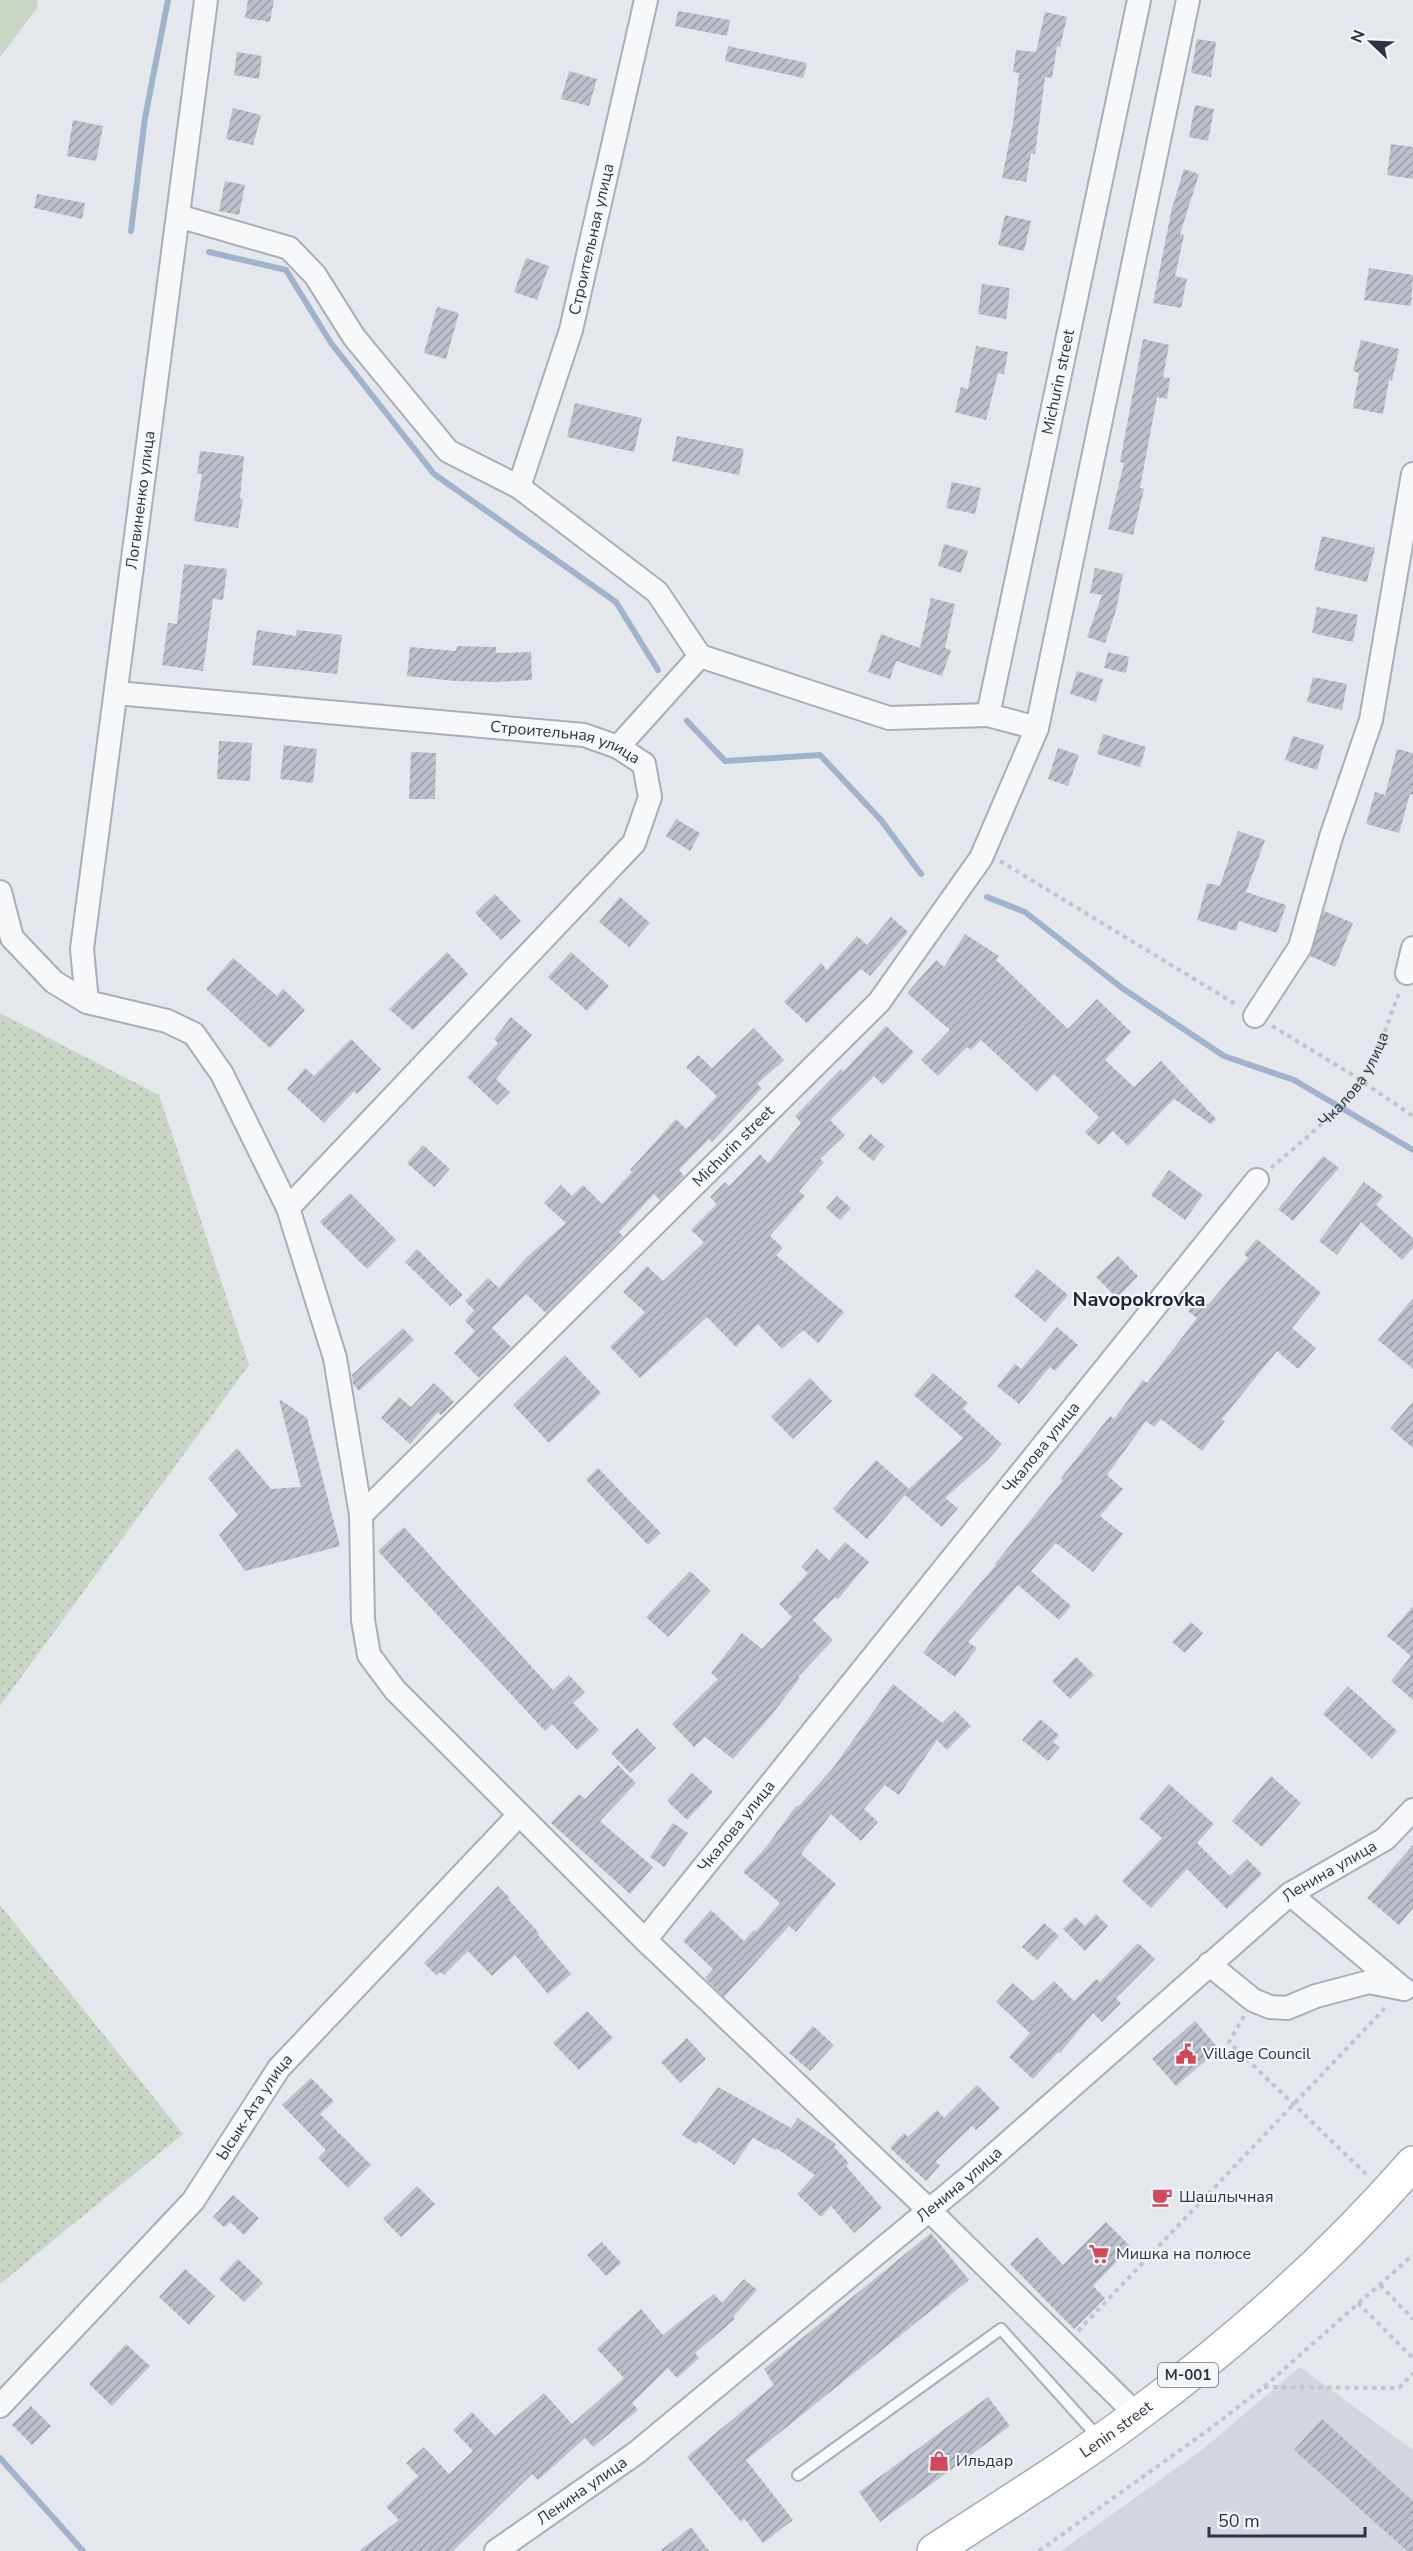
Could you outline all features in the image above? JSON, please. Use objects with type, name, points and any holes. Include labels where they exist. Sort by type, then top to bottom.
[{"type":"main road","name":"Lenin street","points":[[934,2551],[1137,2415],[1232,2342],[1320,2262],[1413,2163]]},
{"type":"street","name":"Логвиненко улица","points":[[87,1002],[82,949],[206,0]]},
{"type":"street","name":"Строительная улица","points":[[519,487],[570,330],[646,0]]},
{"type":"street","name":"Michurin street","points":[[988,716],[1139,0]]},
{"type":"street","name":"Michurin street","points":[[361,1515],[879,1002],[984,852],[1037,728],[1188,0]]},
{"type":"street","points":[[178,216],[289,248],[315,274],[354,337],[448,451],[519,487],[657,592],[700,656],[889,718],[988,716],[1037,728]]},
{"type":"street","points":[[1255,1016],[1300,947],[1331,837],[1371,720],[1413,474]]},
{"type":"street","points":[[618,747],[700,656]]},
{"type":"street","name":"Строительная улица","points":[[116,693],[585,735],[618,747],[644,764],[650,796],[634,843],[288,1208]]},
{"type":"street","points":[[0,892],[6,935],[54,982],[87,1002],[167,1021],[194,1034],[222,1074],[288,1208],[335,1358],[361,1515],[363,1620],[369,1655],[394,1690],[645,1940],[928,2210],[1137,2415]]},
{"type":"street","points":[[1407,973],[1413,948]]},
{"type":"street","name":"Чкалова улица","points":[[645,1940],[1257,1180]]},
{"type":"street","name":"Ленина улица","points":[[496,2551],[636,2453],[928,2210],[1290,1894],[1385,1839],[1413,1810]]},
{"type":"street","name":"Ысык-Ата улица","points":[[0,2406],[193,2201],[279,2068],[519,1815]]},
{"type":"street","points":[[1290,1894],[1408,1993]]},
{"type":"street","points":[[1209,1964],[1253,2000],[1270,2007],[1287,2008],[1316,1996],[1369,1982],[1408,1993]]},
{"type":"lane","points":[[798,2475],[1001,2329],[1100,2440]]},
{"type":"path","points":[[984,852],[1255,1016],[1413,1116]]},
{"type":"path","name":"Чкалова улица","points":[[1257,1180],[1323,1122],[1360,1081],[1371,1061],[1407,973]]},
{"type":"path","points":[[1065,2345],[1294,2104],[1408,1993]]},
{"type":"path","points":[[1253,2000],[1229,2042],[1386,2194]]},
{"type":"path","points":[[1038,2551],[1207,2431],[1263,2387],[1413,2255]]},
{"type":"path","points":[[1380,2285],[1413,2319]]},
{"type":"path","points":[[1358,2303],[1413,2358]]},
{"type":"path","points":[[1263,2387],[1399,2388],[1413,2373]]},
{"type":"shaded area","points":[[1300,2367],[1413,2450],[1413,2551],[1061,2551],[1203,2449]]},
{"type":"green space","points":[[0,0],[38,0],[37,8],[0,57]]},
{"type":"green space","points":[[0,1013],[159,1095],[249,1365],[0,1706]]},
{"type":"green space","points":[[0,1905],[183,2134],[0,2284]]},
{"type":"building","points":[[248,0],[274,0],[270,22],[245,18]]},
{"type":"building","points":[[678,11],[730,20],[727,36],[675,26]]},
{"type":"building","points":[[1045,12],[1067,17],[1060,47],[1057,46],[1052,78],[1045,77],[1035,154],[1031,153],[1026,182],[1002,178],[1013,123],[1019,73],[1013,72],[1016,50],[1036,52]]},
{"type":"building","points":[[1197,39],[1216,42],[1211,77],[1191,73]]},
{"type":"building","points":[[728,46],[807,63],[803,78],[725,61]]},
{"type":"building","points":[[237,52],[262,56],[259,79],[234,75]]},
{"type":"building","points":[[569,71],[597,79],[589,106],[561,99]]},
{"type":"building","points":[[1195,105],[1214,109],[1208,141],[1189,137]]},
{"type":"building","points":[[233,108],[261,115],[253,145],[226,139]]},
{"type":"building","points":[[73,120],[103,126],[96,161],[67,156]]},
{"type":"building","points":[[1391,144],[1413,147],[1413,179],[1387,175]]},
{"type":"building","points":[[1184,169],[1199,174],[1180,234],[1184,235],[1175,276],[1187,279],[1181,308],[1153,303],[1172,208]]},
{"type":"building","points":[[225,181],[245,185],[239,215],[219,211]]},
{"type":"building","points":[[37,194],[85,203],[82,219],[34,208]]},
{"type":"building","points":[[1005,215],[1031,221],[1024,251],[998,245]]},
{"type":"building","points":[[526,258],[549,266],[537,300],[514,292]]},
{"type":"building","points":[[1369,268],[1413,275],[1411,306],[1364,300]]},
{"type":"building","points":[[982,284],[1010,288],[1006,319],[978,314]]},
{"type":"building","points":[[437,307],[459,313],[446,359],[424,353]]},
{"type":"building","points":[[1143,339],[1169,345],[1163,377],[1170,378],[1167,399],[1157,397],[1140,488],[1144,489],[1133,535],[1108,529],[1124,463],[1120,462]]},
{"type":"building","points":[[1361,340],[1399,349],[1392,381],[1389,380],[1383,414],[1353,408],[1359,373],[1353,371]]},
{"type":"building","points":[[976,346],[1008,352],[1004,374],[998,373],[986,420],[955,412],[961,387],[968,389]]},
{"type":"building","points":[[575,403],[642,418],[634,452],[567,437]]},
{"type":"building","points":[[677,436],[744,449],[739,475],[672,461]]},
{"type":"building","points":[[200,451],[244,456],[240,498],[243,499],[238,528],[194,521],[202,474],[197,474]]},
{"type":"building","points":[[952,482],[981,488],[975,514],[946,508]]},
{"type":"building","points":[[1322,536],[1375,548],[1367,582],[1314,570]]},
{"type":"building","points":[[944,544],[968,551],[961,573],[938,566]]},
{"type":"building","points":[[184,564],[227,569],[223,600],[213,599],[203,671],[162,665],[168,623],[177,624]]},
{"type":"building","points":[[1095,568],[1123,574],[1116,610],[1105,643],[1087,637],[1102,595],[1090,593]]},
{"type":"building","points":[[931,598],[955,604],[945,648],[951,650],[942,676],[896,661],[890,679],[868,672],[881,634],[920,648]]},
{"type":"building","points":[[1317,607],[1358,615],[1353,642],[1312,633]]},
{"type":"building","points":[[257,630],[296,636],[297,630],[342,635],[337,674],[252,665]]},
{"type":"building","points":[[457,646],[496,647],[496,653],[531,652],[532,680],[456,681],[407,676],[410,647],[456,651]]},
{"type":"building","points":[[1108,652],[1129,657],[1126,673],[1104,668]]},
{"type":"building","points":[[1077,671],[1103,679],[1096,702],[1070,694]]},
{"type":"building","points":[[1313,677],[1347,684],[1342,710],[1307,702]]},
{"type":"building","points":[[1103,734],[1146,747],[1140,767],[1097,754]]},
{"type":"building","points":[[1293,736],[1324,745],[1317,770],[1285,760]]},
{"type":"building","points":[[219,741],[252,743],[250,781],[217,779]]},
{"type":"building","points":[[284,745],[317,749],[313,783],[280,779]]},
{"type":"building","points":[[1058,748],[1079,755],[1068,786],[1048,779]]},
{"type":"building","points":[[1397,749],[1413,753],[1413,795],[1410,794],[1399,833],[1366,824],[1375,792],[1385,795]]},
{"type":"building","points":[[411,752],[436,753],[435,799],[409,799]]},
{"type":"building","points":[[676,819],[700,833],[690,851],[666,836]]},
{"type":"building","points":[[1238,831],[1265,840],[1246,892],[1286,905],[1277,933],[1239,921],[1236,931],[1197,920],[1207,883],[1220,886]]},
{"type":"building","points":[[495,894],[521,921],[501,940],[475,913]]},
{"type":"building","points":[[620,897],[650,923],[629,947],[599,922]]},
{"type":"building","points":[[1324,911],[1353,923],[1335,967],[1310,956]]},
{"type":"building","points":[[891,917],[908,932],[870,976],[861,969],[807,1023],[784,1002],[821,963],[827,970],[857,936],[867,945]]},
{"type":"building","points":[[965,934],[999,956],[996,960],[1068,1029],[1097,999],[1131,1032],[1105,1060],[1134,1087],[1161,1061],[1216,1119],[1211,1124],[1174,1099],[1128,1146],[1113,1131],[1099,1145],[1085,1132],[1099,1117],[1054,1074],[1037,1092],[981,1040],[971,1050],[967,1047],[938,1076],[921,1060],[950,1030],[907,993],[936,960],[944,967]]},
{"type":"building","points":[[447,952],[468,974],[413,1030],[389,1009]]},
{"type":"building","points":[[571,952],[609,986],[587,1011],[548,977]]},
{"type":"building","points":[[233,958],[277,996],[283,989],[305,1010],[270,1048],[206,989]]},
{"type":"building","points":[[511,1017],[532,1035],[496,1079],[510,1092],[497,1105],[467,1077],[498,1043],[494,1039]]},
{"type":"building","points":[[886,1026],[914,1052],[883,1085],[874,1076],[830,1120],[845,1135],[820,1159],[824,1162],[799,1191],[805,1196],[770,1236],[783,1248],[776,1255],[844,1312],[818,1343],[803,1330],[782,1349],[758,1324],[736,1347],[707,1317],[640,1378],[610,1347],[645,1312],[623,1292],[647,1266],[663,1281],[704,1242],[691,1230],[717,1204],[710,1197],[725,1182],[729,1186],[760,1154],[768,1163],[801,1123],[795,1116],[841,1069],[843,1072]]},
{"type":"building","points":[[754,1028],[784,1060],[757,1084],[762,1088],[712,1142],[709,1139],[679,1170],[684,1176],[660,1200],[654,1194],[619,1232],[623,1236],[546,1313],[526,1294],[492,1328],[511,1347],[479,1378],[454,1353],[475,1331],[465,1321],[474,1310],[465,1301],[488,1278],[499,1288],[527,1257],[566,1223],[544,1203],[561,1185],[572,1196],[583,1185],[602,1204],[676,1119],[686,1129],[717,1096],[686,1067],[698,1055],[712,1068]]},
{"type":"building","points":[[351,1039],[381,1069],[357,1094],[354,1091],[324,1123],[287,1089],[305,1068],[314,1076]]},
{"type":"building","points":[[870,1134],[885,1146],[873,1161],[858,1148]]},
{"type":"building","points":[[423,1145],[450,1169],[434,1187],[407,1163]]},
{"type":"building","points":[[1323,1156],[1339,1168],[1293,1221],[1278,1209]]},
{"type":"building","points":[[1169,1170],[1203,1195],[1185,1220],[1151,1195]]},
{"type":"building","points":[[1364,1182],[1383,1196],[1376,1205],[1413,1238],[1413,1248],[1402,1260],[1361,1222],[1337,1255],[1319,1241]]},
{"type":"building","points":[[350,1193],[396,1240],[367,1269],[320,1222]]},
{"type":"building","points":[[837,1196],[851,1208],[840,1220],[826,1208]]},
{"type":"building","points":[[1257,1239],[1321,1293],[1292,1328],[1316,1348],[1298,1369],[1277,1351],[1222,1419],[1225,1421],[1202,1451],[1161,1419],[1154,1427],[1146,1421],[1107,1475],[1123,1489],[1100,1516],[1123,1534],[1093,1572],[1056,1543],[1031,1571],[1071,1606],[1059,1620],[1018,1585],[968,1642],[977,1648],[955,1677],[923,1653],[996,1565],[1110,1416],[1114,1419],[1143,1380],[1147,1383],[1197,1318],[1188,1311],[1198,1297],[1208,1305],[1248,1258],[1244,1254]]},
{"type":"building","points":[[417,1249],[463,1295],[450,1306],[405,1262]]},
{"type":"building","points":[[1118,1256],[1138,1276],[1117,1298],[1096,1277]]},
{"type":"building","points":[[1037,1269],[1068,1295],[1045,1322],[1014,1296]]},
{"type":"building","points":[[1413,1298],[1413,1369],[1378,1340]]},
{"type":"building","points":[[1057,1327],[1078,1345],[1055,1371],[1050,1367],[1019,1404],[997,1386],[1015,1364],[1021,1369]]},
{"type":"building","points":[[403,1328],[414,1340],[359,1391],[353,1384],[352,1375]]},
{"type":"building","points":[[565,1355],[601,1393],[549,1443],[513,1405]]},
{"type":"building","points":[[933,1373],[968,1403],[963,1409],[1002,1444],[988,1460],[945,1498],[958,1508],[942,1527],[905,1495],[867,1539],[833,1509],[876,1460],[909,1489],[963,1438],[914,1395]]},
{"type":"building","points":[[810,1378],[832,1401],[793,1439],[771,1417]]},
{"type":"building","points":[[434,1383],[454,1402],[441,1415],[438,1412],[410,1444],[381,1418],[399,1397],[411,1407]]},
{"type":"building","points":[[279,1399],[307,1418],[340,1546],[245,1571],[219,1535],[238,1515],[208,1478],[237,1448],[271,1489],[301,1487]]},
{"type":"building","points":[[1413,1402],[1413,1448],[1390,1428]]},
{"type":"building","points":[[598,1468],[661,1533],[648,1545],[586,1480]]},
{"type":"building","points":[[404,1527],[553,1690],[569,1675],[585,1692],[573,1703],[599,1730],[577,1750],[552,1724],[545,1731],[378,1551]]},
{"type":"building","points":[[845,1542],[869,1562],[838,1599],[835,1597],[813,1620],[833,1640],[798,1677],[800,1678],[769,1718],[733,1759],[705,1737],[694,1747],[672,1724],[718,1679],[711,1673],[742,1633],[762,1649],[792,1617],[779,1604],[808,1573],[801,1567],[817,1549],[829,1560]]},
{"type":"building","points":[[690,1571],[711,1591],[668,1637],[646,1617]]},
{"type":"building","points":[[1413,1606],[1413,1700],[1391,1681],[1411,1656],[1387,1636]]},
{"type":"building","points":[[1191,1622],[1203,1633],[1185,1653],[1172,1642]]},
{"type":"building","points":[[1076,1657],[1094,1675],[1070,1699],[1052,1681]]},
{"type":"building","points":[[893,1684],[942,1723],[955,1710],[971,1726],[947,1750],[937,1740],[899,1795],[885,1785],[864,1809],[878,1822],[861,1841],[831,1814],[801,1854],[836,1884],[796,1932],[789,1926],[724,1997],[705,1978],[713,1969],[683,1941],[711,1910],[744,1941],[754,1930],[756,1931],[780,1903],[743,1872],[766,1847],[796,1806],[798,1807],[833,1768]]},
{"type":"building","points":[[1348,1686],[1397,1731],[1372,1759],[1323,1714]]},
{"type":"building","points":[[1040,1719],[1059,1735],[1053,1742],[1060,1747],[1048,1761],[1022,1740]]},
{"type":"building","points":[[637,1728],[656,1748],[630,1773],[611,1753]]},
{"type":"building","points":[[618,1765],[636,1783],[600,1821],[653,1867],[630,1894],[551,1823],[579,1794],[585,1799]]},
{"type":"building","points":[[692,1773],[713,1792],[687,1820],[667,1801]]},
{"type":"building","points":[[1271,1776],[1301,1803],[1262,1847],[1232,1821]]},
{"type":"building","points":[[1169,1784],[1214,1824],[1197,1843],[1230,1876],[1247,1859],[1262,1874],[1227,1909],[1187,1869],[1151,1908],[1122,1881],[1162,1838],[1139,1818]]},
{"type":"building","points":[[673,1823],[688,1833],[664,1867],[650,1857]]},
{"type":"building","points":[[1413,1845],[1413,1908],[1399,1925],[1367,1898]]},
{"type":"building","points":[[498,1886],[571,1974],[548,1994],[515,1955],[492,1976],[468,1951],[444,1975],[440,1972],[436,1975],[424,1963]]},
{"type":"building","points":[[1096,1914],[1108,1926],[1085,1951],[1063,1929],[1075,1917],[1085,1926]]},
{"type":"building","points":[[1044,1923],[1059,1936],[1037,1960],[1022,1947]]},
{"type":"building","points":[[1138,1943],[1155,1959],[1116,1998],[1121,2003],[1102,2022],[1093,2013],[1060,2053],[1058,2052],[1033,2079],[1009,2057],[1030,2033],[996,2002],[1013,1983],[1033,2001],[1054,1981],[1074,2001],[1096,1979],[1100,1982]]},
{"type":"building","points":[[587,2011],[613,2038],[579,2070],[553,2043]]},
{"type":"building","name":"Village Council","points":[[1195,2021],[1219,2049],[1176,2086],[1152,2059]]},
{"type":"building","points":[[813,2026],[834,2045],[810,2071],[789,2053]]},
{"type":"building","points":[[687,2038],[706,2059],[680,2083],[661,2062]]},
{"type":"building","points":[[311,2078],[334,2101],[320,2114],[371,2165],[348,2188],[318,2158],[326,2150],[282,2105]]},
{"type":"building","points":[[977,2085],[1000,2108],[976,2130],[972,2126],[935,2162],[940,2165],[926,2181],[890,2148],[904,2133],[908,2137],[937,2110],[944,2118]]},
{"type":"building","points":[[718,2087],[791,2128],[798,2118],[836,2144],[834,2147],[849,2163],[846,2166],[882,2208],[854,2233],[831,2206],[821,2217],[797,2194],[815,2175],[776,2148],[775,2150],[753,2138],[734,2165],[699,2141],[696,2144],[682,2135]]},
{"type":"building","points":[[417,2186],[435,2204],[401,2237],[383,2219]]},
{"type":"building","points":[[233,2195],[259,2218],[244,2235],[230,2222],[224,2227],[213,2217]]},
{"type":"building","points":[[1106,2222],[1131,2247],[1093,2286],[1105,2298],[1074,2329],[1010,2264],[1037,2237],[1063,2265]]},
{"type":"building","points":[[931,2233],[969,2280],[746,2460],[793,2520],[763,2543],[744,2518],[741,2522],[687,2457],[774,2385],[764,2369]]},
{"type":"building","points":[[602,2242],[621,2263],[606,2276],[587,2255]]},
{"type":"building","points":[[238,2259],[263,2283],[244,2302],[219,2279]]},
{"type":"building","points":[[185,2269],[215,2296],[189,2325],[159,2297]]},
{"type":"building","points":[[744,2279],[757,2290],[733,2317],[735,2319],[695,2353],[699,2358],[677,2378],[668,2368],[632,2403],[638,2410],[593,2447],[585,2438],[538,2480],[532,2474],[453,2551],[359,2551],[399,2520],[386,2507],[418,2476],[406,2463],[424,2447],[449,2474],[473,2451],[453,2430],[472,2412],[495,2436],[544,2393],[572,2424],[624,2378],[597,2349],[641,2309],[663,2335],[714,2294],[722,2303]]},
{"type":"building","points":[[126,2344],[150,2366],[112,2406],[89,2384]]},
{"type":"building","points":[[988,2397],[1010,2426],[880,2522],[859,2492]]},
{"type":"building","points":[[31,2406],[51,2426],[32,2445],[12,2425]]},
{"type":"building","points":[[1322,2419],[1413,2501],[1413,2551],[1407,2551],[1294,2450]]},
{"type":"building","points":[[691,2527],[709,2551],[660,2551]]},
{"type":"waterway","points":[[131,231],[145,118],[168,0]]},
{"type":"waterway","points":[[209,252],[286,270],[331,343],[434,474],[616,602],[658,670]]},
{"type":"waterway","points":[[687,721],[725,761],[820,755],[881,820],[921,874]]},
{"type":"waterway","points":[[987,897],[1025,912],[1122,988],[1224,1056],[1294,1080],[1413,1150]]},
{"type":"waterway","points":[[0,2458],[83,2551]]},
{"type":"place","name":"Village Council","points":[[1186,2054]]},
{"type":"place","name":"Шашлычная","points":[[1162,2197]]},
{"type":"place","name":"Мишка на полюсе","points":[[1099,2254]]},
{"type":"place","name":"Ильдар","points":[[939,2461]]},
{"type":"district","name":"Navopokrovka","points":[[1139,1299]]}]
